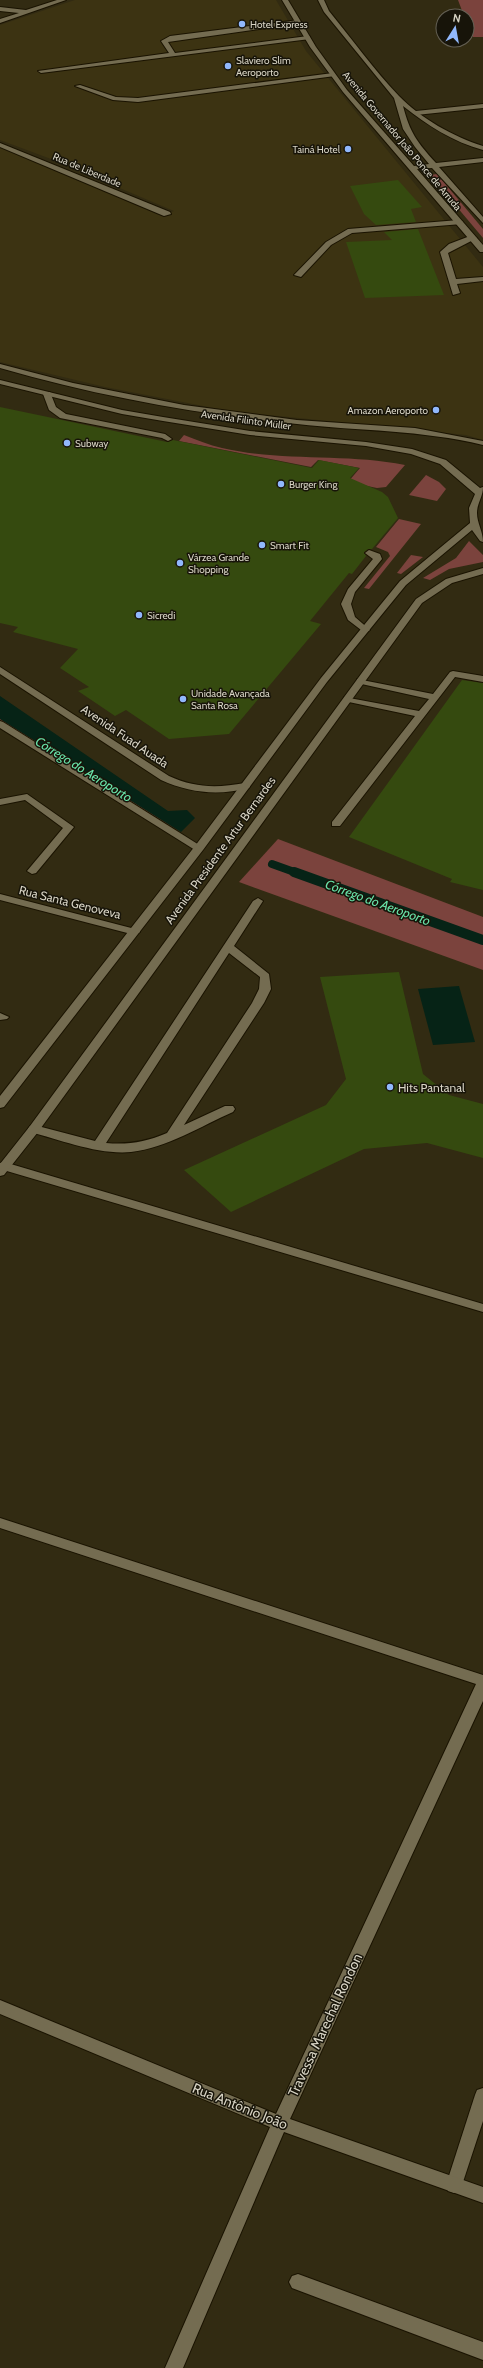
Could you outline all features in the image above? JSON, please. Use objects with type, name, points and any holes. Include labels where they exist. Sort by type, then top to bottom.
[{"type":"main road","points":[[0,21],[63,0]]},
{"type":"main road","name":"Avenida Governador João Ponce de Arruda","points":[[285,0],[333,75],[411,168],[483,250]]},
{"type":"main road","name":"Avenida Governador João Ponce de Arruda","points":[[321,0],[326,11],[397,98],[406,129],[416,146],[483,221]]},
{"type":"main road","points":[[0,9],[28,11]]},
{"type":"main road","points":[[173,55],[164,41],[170,38],[298,22]]},
{"type":"main road","points":[[41,70],[308,38]]},
{"type":"main road","points":[[78,86],[115,99],[138,100],[333,75]]},
{"type":"main road","points":[[397,98],[416,113],[464,141],[483,148]]},
{"type":"main road","points":[[416,113],[483,106]]},
{"type":"main road","name":"Rua de Liberdade","points":[[0,144],[167,214]]},
{"type":"main road","points":[[411,168],[483,160]]},
{"type":"main road","points":[[298,275],[331,239],[341,234],[351,231],[459,222]]},
{"type":"main road","points":[[456,293],[444,252],[452,246],[473,238]]},
{"type":"main road","points":[[452,282],[483,279]]},
{"type":"main road","name":"Avenida Filinto Müller","points":[[0,366],[86,388],[200,410],[287,421],[431,434],[483,443]]},
{"type":"main road","name":"Avenida Filinto Müller","points":[[0,382],[122,412],[207,427],[250,433],[366,444],[412,452],[443,462],[481,491]]},
{"type":"main road","points":[[47,394],[54,410],[63,416],[165,436],[168,439]]},
{"type":"main road","points":[[481,491],[472,511],[474,524],[483,539]]},
{"type":"main road","name":"Avenida Presidente Artur Bernardes","points":[[0,1104],[200,848],[245,786],[400,586],[474,524]]},
{"type":"main road","points":[[365,630],[352,618],[346,604],[351,591],[378,559],[377,556],[369,553]]},
{"type":"main road","name":"Avenida Presidente Artur Bernardes","points":[[2,1169],[34,1129],[419,601],[428,593],[451,578],[483,571]]},
{"type":"main road","name":"Avenida Fuad Auada","points":[[0,670],[165,778],[182,787],[204,791],[245,786]]},
{"type":"main road","points":[[336,824],[453,674],[483,679]]},
{"type":"main road","points":[[360,681],[435,697]]},
{"type":"main road","points":[[347,699],[421,714]]},
{"type":"main road","points":[[0,724],[200,848]]},
{"type":"main road","points":[[0,802],[26,797],[69,827],[32,871]]},
{"type":"main road","name":"Rua Santa Genoveva","points":[[0,897],[134,932]]},
{"type":"main road","points":[[98,1145],[258,901]]},
{"type":"main road","points":[[173,1133],[258,1003],[264,989],[265,976],[229,947]]},
{"type":"main road","points":[[34,1129],[98,1145],[130,1148],[156,1141],[229,1108]]},
{"type":"main road","points":[[2,1169],[483,1308]]},
{"type":"main road","points":[[0,1522],[483,1681]]},
{"type":"main road","name":"Travessa Marechal Rondon","points":[[174,2368],[280,2123],[483,1685]]},
{"type":"main road","name":"Rua Antônio João","points":[[0,2007],[280,2123],[483,2195]]},
{"type":"main road","points":[[454,2185],[483,2095]]},
{"type":"main road","points":[[298,2282],[483,2351]]},
{"type":"shaded area","points":[[75,0],[276,0],[306,51],[483,267],[483,440],[466,435],[229,411],[105,387],[0,362],[0,148],[162,216],[174,211],[51,159],[0,140],[0,25]]},
{"type":"shaded area","points":[[458,0],[483,0],[483,37],[475,37],[475,8],[461,8]]},
{"type":"shaded area","points":[[437,174],[483,229],[483,238],[430,175]]},
{"type":"shaded area","points":[[184,435],[217,447],[267,455],[360,459],[405,465],[386,487],[377,488],[348,482],[360,468],[318,460],[311,467],[179,441]]},
{"type":"shaded area","points":[[426,475],[439,482],[446,489],[437,501],[409,495]]},
{"type":"shaded area","points":[[399,519],[421,524],[369,589],[364,588],[390,556],[388,552],[376,547]]},
{"type":"shaded area","points":[[469,541],[483,555],[483,562],[449,569],[430,580],[423,578],[456,558]]},
{"type":"shaded area","points":[[411,555],[423,557],[401,574],[397,573]]},
{"type":"shaded area","points":[[0,719],[181,832],[0,721]]},
{"type":"shaded area","points":[[278,839],[483,917],[483,970],[239,882]]},
{"type":"water","points":[[0,696],[168,811],[187,810],[195,818],[181,832],[0,719]]},
{"type":"water","points":[[459,986],[475,1042],[433,1045],[418,989]]},
{"type":"building","points":[[398,180],[422,207],[411,209],[416,222],[376,225],[364,214],[350,186]]},
{"type":"building","points":[[418,229],[444,295],[365,298],[346,242],[392,240],[384,232]]},
{"type":"building","name":"Várzea Grande Shopping","points":[[0,407],[167,442],[173,440],[312,468],[319,460],[359,468],[350,478],[382,492],[388,497],[398,518],[372,549],[368,549],[364,552],[366,556],[352,574],[349,573],[310,621],[321,624],[229,734],[169,739],[126,710],[115,716],[78,691],[89,687],[60,668],[78,649],[13,632],[18,627],[0,623]]},
{"type":"building","points":[[462,680],[483,683],[483,890],[450,882],[452,879],[349,837]]},
{"type":"building","name":"Hits Pantanal","points":[[399,972],[423,1074],[449,1095],[483,1104],[483,1158],[427,1143],[364,1149],[231,1212],[184,1170],[326,1105],[346,1079],[320,977]]},
{"type":"waterway","name":"Córrego do Aeroporto","points":[[272,864],[297,873]]},
{"type":"waterway","name":"Córrego do Aeroporto","points":[[294,872],[483,940]]},
{"type":"place","name":"Hotel Express","points":[[242,24]]},
{"type":"place","name":"Slaviero Slim Aeroporto","points":[[228,66]]},
{"type":"place","name":"Tainá Hotel","points":[[348,149]]},
{"type":"place","name":"Amazon Aeroporto","points":[[436,410]]},
{"type":"place","name":"Subway","points":[[67,443]]},
{"type":"place","name":"Burger King","points":[[281,484]]},
{"type":"place","name":"Smart Fit","points":[[262,545]]},
{"type":"place","name":"Várzea Grande Shopping","points":[[180,563]]},
{"type":"place","name":"Sicredi","points":[[139,615]]},
{"type":"place","name":"Unidade Avançada Santa Rosa","points":[[183,699]]},
{"type":"place","name":"Hits Pantanal","points":[[390,1087]]}]
